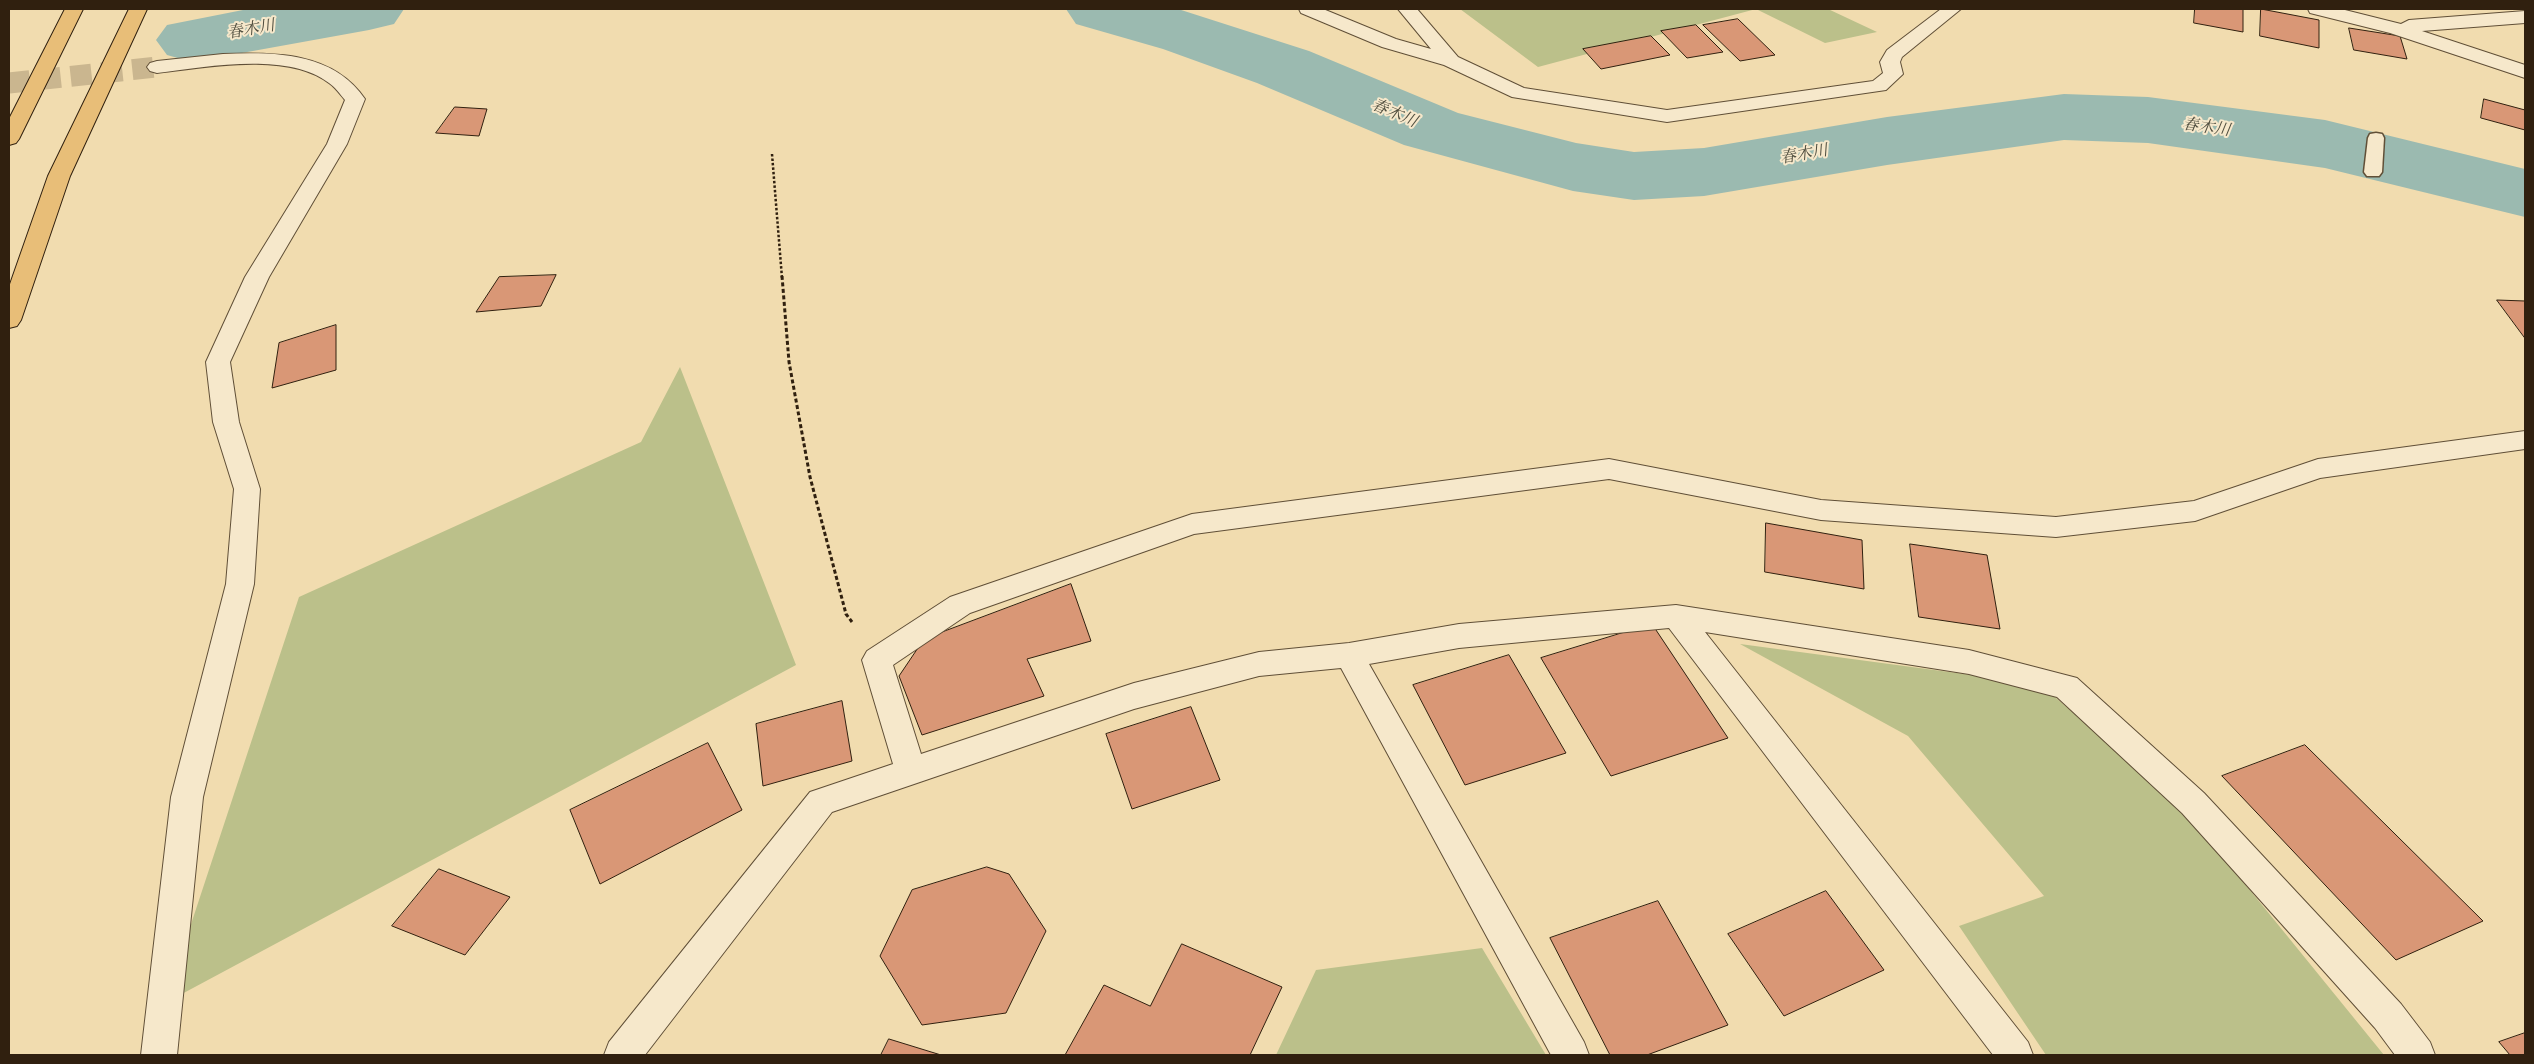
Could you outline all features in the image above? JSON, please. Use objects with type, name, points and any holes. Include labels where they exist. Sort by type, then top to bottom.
[{"type":"highway","points":[[9,139],[74,9]]},
{"type":"highway","points":[[9,320],[59,176],[138,9]]},
{"type":"street","points":[[1308,9],[1389,43],[1451,61],[1519,93],[1667,116],[1879,86],[1893,74],[1890,62],[1894,54],[1952,9]]},
{"type":"street","points":[[1407,9],[1451,61]]},
{"type":"street","points":[[2317,9],[2398,27],[2525,72]]},
{"type":"street","points":[[2398,27],[2525,17]]},
{"type":"street","points":[[157,67],[241,59],[290,61],[334,78],[355,100],[337,144],[257,276],[218,362],[226,422],[248,489],[240,584],[187,797],[159,1055]]},
{"type":"street","points":[[911,773],[877,660],[960,605],[1192,524],[1609,469],[1821,510],[2056,527],[2195,511],[2318,469],[2525,440]]},
{"type":"street","points":[[1676,616],[2015,1055]]},
{"type":"street","points":[[622,1055],[821,802],[1134,696],[1258,664],[1348,655],[1460,636],[1676,616],[1970,662],[2066,687],[2193,803],[2388,1016],[2417,1055]]},
{"type":"street","points":[[1348,655],[1572,1055]]},
{"type":"lane","points":[[2373,172],[2376,138]]},
{"type":"path","points":[[772,154],[789,362],[810,477],[846,614],[877,660]]},
{"type":"green space","points":[[1460,9],[1756,9],[1538,67]]},
{"type":"green space","points":[[1756,9],[1828,9],[1877,32],[1825,43]]},
{"type":"green space","points":[[680,367],[796,665],[165,1003],[299,597],[641,442]]},
{"type":"green space","points":[[1740,644],[1979,676],[2055,697],[2184,809],[2384,1055],[2046,1055],[1959,926],[2044,896],[1908,736]]},
{"type":"green space","points":[[1482,948],[1546,1055],[1276,1055],[1316,970]]},
{"type":"building","points":[[2195,9],[2243,9],[2243,32],[2194,23]]},
{"type":"building","points":[[2261,9],[2319,20],[2319,48],[2260,36]]},
{"type":"building","points":[[1738,19],[1775,55],[1740,61],[1703,25]]},
{"type":"building","points":[[1696,25],[1723,52],[1687,58],[1661,31]]},
{"type":"building","points":[[2349,28],[2400,36],[2407,59],[2354,50]]},
{"type":"building","points":[[1651,36],[1670,55],[1601,69],[1583,49]]},
{"type":"building","points":[[2484,99],[2525,110],[2525,130],[2481,118]]},
{"type":"building","points":[[455,107],[487,109],[479,136],[436,133]]},
{"type":"building","points":[[556,275],[541,306],[476,312],[499,277]]},
{"type":"building","points":[[2497,300],[2525,301],[2525,338]]},
{"type":"building","points":[[336,325],[336,370],[272,388],[279,343]]},
{"type":"building","points":[[1766,523],[1862,540],[1864,589],[1765,572]]},
{"type":"building","points":[[1910,544],[1987,555],[2000,629],[1919,617]]},
{"type":"building","points":[[1071,584],[1091,641],[1027,659],[1044,696],[922,735],[899,676],[924,639]]},
{"type":"building","points":[[1652,624],[1728,738],[1611,776],[1541,658]]},
{"type":"building","points":[[1509,655],[1566,753],[1465,785],[1413,685]]},
{"type":"building","points":[[842,701],[852,761],[763,786],[756,724]]},
{"type":"building","points":[[1191,707],[1220,780],[1132,809],[1106,734]]},
{"type":"building","points":[[708,743],[742,810],[600,884],[570,810]]},
{"type":"building","points":[[2305,745],[2483,921],[2396,960],[2222,776]]},
{"type":"building","points":[[987,867],[1009,874],[1046,931],[1006,1013],[922,1025],[880,956],[912,890]]},
{"type":"building","points":[[439,869],[510,897],[465,955],[392,926]]},
{"type":"building","points":[[1826,891],[1884,970],[1784,1016],[1728,934]]},
{"type":"building","points":[[1658,901],[1728,1025],[1647,1055],[1610,1055],[1550,938]]},
{"type":"building","points":[[1182,944],[1282,987],[1250,1055],[1065,1055],[1104,985],[1150,1006]]},
{"type":"building","points":[[2525,1033],[2525,1055],[2510,1055],[2499,1042]]},
{"type":"building","points":[[889,1039],[941,1055],[881,1055]]},
{"type":"waterway","name":"春木川","points":[[192,40],[369,9]]},
{"type":"waterway","name":"春木川","points":[[1101,9],[1188,34],[1283,67],[1431,129],[1573,167],[1634,176],[1704,172],[1887,141],[2064,117],[2148,120],[2325,144],[2525,193]]},
{"type":"tunnel","points":[[9,83],[157,67]]}]
